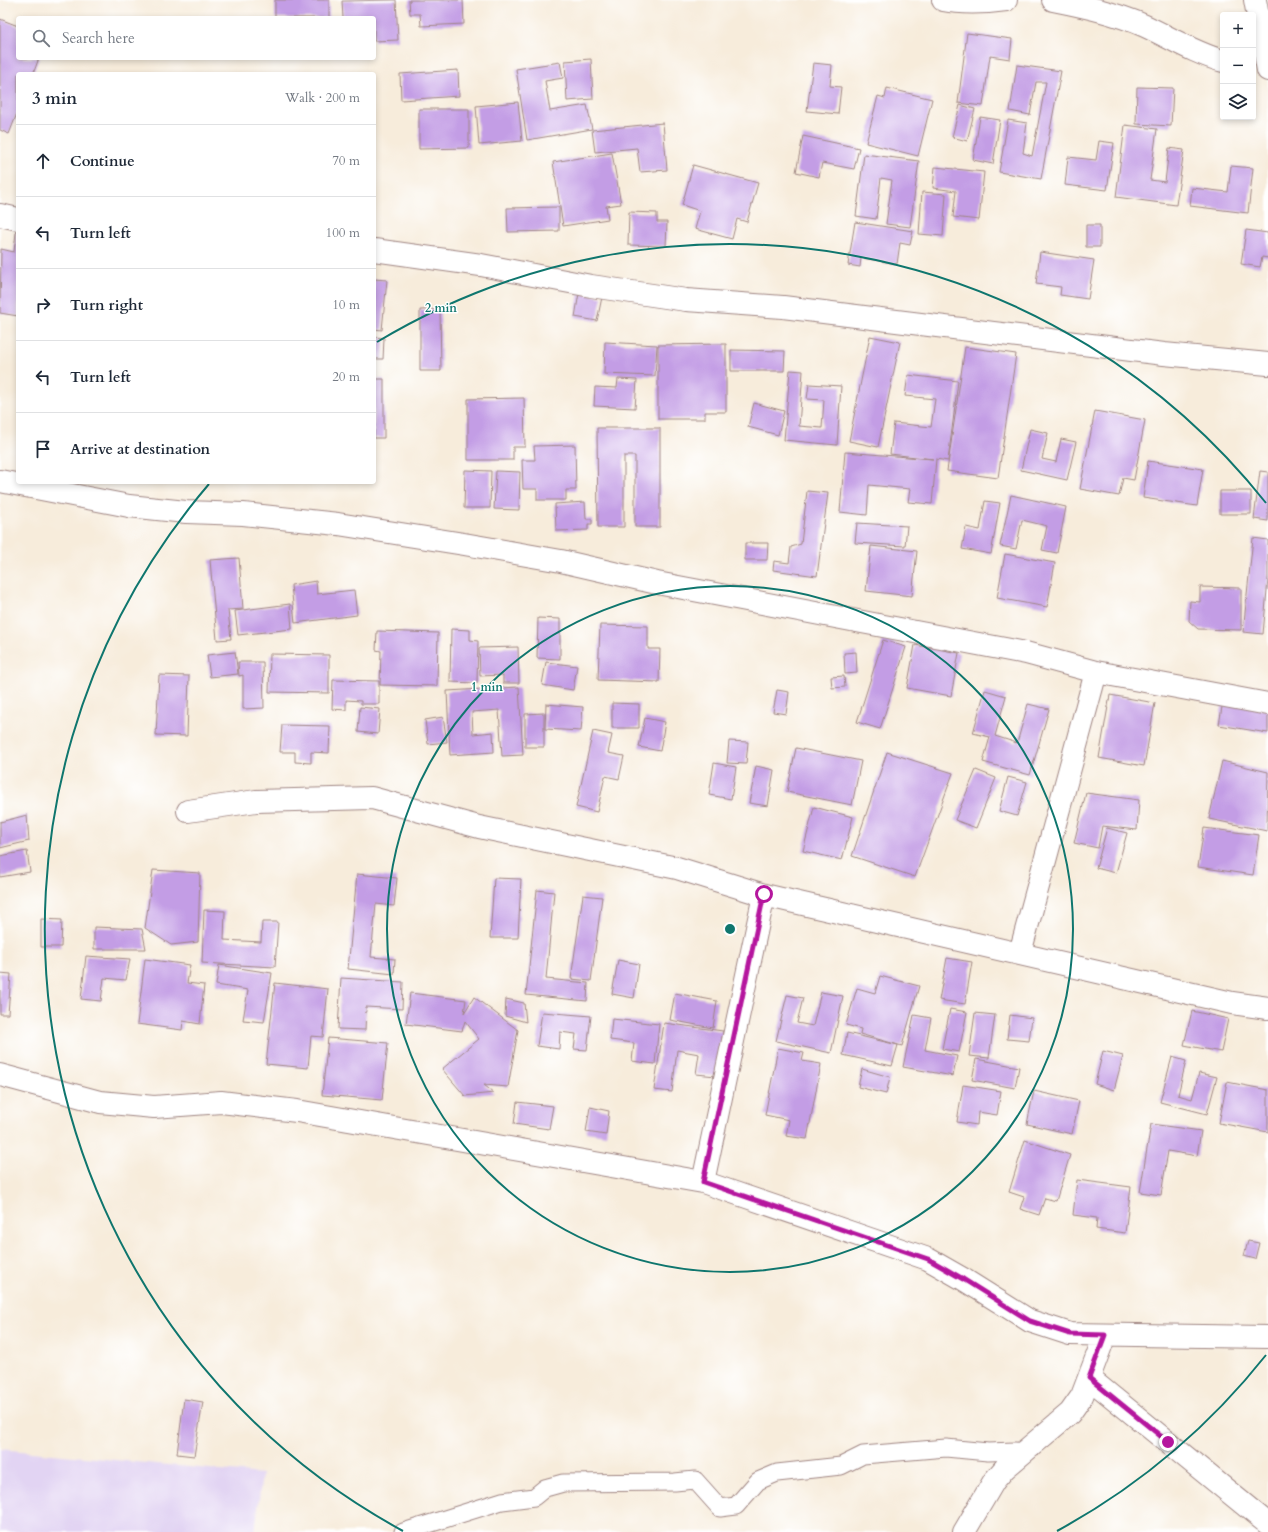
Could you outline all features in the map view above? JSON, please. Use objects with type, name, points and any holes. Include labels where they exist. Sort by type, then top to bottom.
[{"type":"street","points":[[943,0],[961,3],[981,3],[1006,0]]},
{"type":"street","points":[[1053,0],[1083,6],[1144,25],[1204,56],[1220,60]]},
{"type":"street","points":[[1255,0],[1268,70],[1256,68]]},
{"type":"street","points":[[0,215],[16,219]]},
{"type":"street","points":[[376,250],[481,265],[591,286],[686,300],[783,307],[1140,351],[1268,364]]},
{"type":"street","points":[[0,481],[129,506],[186,512],[242,514],[338,524],[561,561],[657,583],[1026,653],[1096,672],[1268,704]]},
{"type":"street","points":[[1020,953],[1096,672]]},
{"type":"street","points":[[188,811],[256,801],[372,798],[479,827],[677,868],[764,894],[1232,1003],[1268,1008]]},
{"type":"street","points":[[703,1182],[764,894]]},
{"type":"street","points":[[0,1075],[100,1102],[154,1107],[221,1102],[297,1112],[703,1182],[928,1259],[1030,1321],[1070,1334],[1268,1337]]},
{"type":"street","points":[[964,1532],[994,1481],[1018,1456],[1070,1413],[1082,1396],[1105,1335]]},
{"type":"street","points":[[1089,1378],[1268,1524]]},
{"type":"lane","points":[[403,1532],[495,1503],[534,1496],[545,1488],[563,1483],[675,1482],[695,1480],[720,1508],[736,1506],[758,1481],[777,1473],[840,1466],[863,1455],[946,1448],[988,1452],[1015,1451],[1018,1456]]},
{"type":"shaded area","points":[[0,1449],[262,1474],[255,1532],[0,1532]]},
{"type":"building","points":[[275,0],[329,0],[329,16],[275,16]]},
{"type":"building","points":[[396,0],[398,40],[376,41],[376,16],[343,16],[342,1]]},
{"type":"building","points":[[409,0],[463,0],[464,24],[421,26],[420,14],[410,14]]},
{"type":"building","points":[[0,19],[16,25],[16,60],[38,60],[34,72],[16,72],[16,116],[9,134],[0,130]]},
{"type":"building","points":[[967,33],[1012,39],[1010,59],[990,56],[983,106],[958,103]]},
{"type":"building","points":[[591,59],[593,99],[567,101],[565,61]]},
{"type":"building","points":[[560,62],[563,78],[545,81],[550,111],[587,105],[592,129],[527,140],[516,69]]},
{"type":"building","points":[[813,63],[832,65],[830,86],[841,87],[838,114],[807,111]]},
{"type":"building","points":[[1017,65],[1061,71],[1041,179],[999,172],[1008,120],[1027,123],[1023,153],[1032,156],[1046,82],[1036,82],[1030,115],[1010,111]]},
{"type":"building","points":[[458,70],[459,96],[401,100],[400,74]]},
{"type":"building","points":[[1137,87],[1173,88],[1171,126],[1136,124]]},
{"type":"building","points":[[887,88],[932,99],[918,156],[866,143],[878,96],[885,98]]},
{"type":"building","points":[[518,102],[522,141],[479,145],[476,106]]},
{"type":"building","points":[[960,105],[975,109],[967,141],[952,137]]},
{"type":"building","points":[[419,109],[469,109],[469,148],[419,149]]},
{"type":"building","points":[[980,117],[1000,120],[993,164],[973,160]]},
{"type":"building","points":[[663,123],[667,170],[640,172],[637,148],[595,152],[592,130]]},
{"type":"building","points":[[1125,125],[1157,129],[1150,180],[1165,182],[1169,148],[1184,150],[1176,205],[1116,197]]},
{"type":"building","points":[[803,136],[859,148],[854,169],[822,163],[819,177],[796,172]]},
{"type":"building","points":[[1099,141],[1114,143],[1107,190],[1065,185],[1068,157],[1096,160]]},
{"type":"building","points":[[612,153],[621,204],[606,206],[608,219],[563,226],[553,162]]},
{"type":"building","points":[[864,154],[919,161],[910,227],[886,224],[892,180],[881,178],[876,219],[856,216]]},
{"type":"building","points":[[693,165],[758,183],[747,222],[737,219],[732,239],[695,229],[700,211],[682,205]]},
{"type":"building","points":[[1231,166],[1253,168],[1248,213],[1190,206],[1192,188],[1228,192]]},
{"type":"building","points":[[935,167],[984,172],[979,220],[953,217],[956,191],[933,188]]},
{"type":"building","points":[[922,192],[946,194],[943,236],[919,234]]},
{"type":"building","points":[[559,207],[559,231],[508,232],[507,208]]},
{"type":"building","points":[[629,212],[657,213],[657,222],[667,222],[666,246],[628,245]]},
{"type":"building","points":[[855,222],[913,231],[910,245],[900,243],[897,264],[861,258],[860,267],[848,265]]},
{"type":"building","points":[[1086,225],[1100,225],[1100,247],[1086,247]]},
{"type":"building","points":[[1246,230],[1268,233],[1268,258],[1262,257],[1260,267],[1241,264]]},
{"type":"building","points":[[16,232],[16,316],[0,313],[1,249],[14,252]]},
{"type":"building","points":[[1040,252],[1094,260],[1088,299],[1060,295],[1061,287],[1036,284]]},
{"type":"building","points":[[376,279],[387,280],[382,330],[376,329]]},
{"type":"building","points":[[579,293],[602,297],[597,321],[575,317]]},
{"type":"building","points":[[440,309],[441,371],[420,371],[420,310]]},
{"type":"building","points":[[870,336],[900,342],[878,447],[849,441]]},
{"type":"building","points":[[376,337],[384,338],[383,359],[376,359]]},
{"type":"building","points":[[605,342],[657,345],[655,376],[604,374]]},
{"type":"building","points":[[726,344],[726,412],[705,412],[705,419],[658,419],[658,345]]},
{"type":"building","points":[[965,347],[1016,354],[998,478],[947,471]]},
{"type":"building","points":[[731,350],[785,351],[784,371],[731,371]]},
{"type":"building","points":[[790,370],[803,371],[799,426],[822,428],[824,400],[807,399],[809,384],[841,386],[837,445],[784,440]]},
{"type":"building","points":[[908,375],[958,381],[948,461],[936,459],[932,504],[908,502],[910,489],[869,485],[867,515],[840,512],[845,452],[933,459],[890,454],[894,423],[931,427],[935,399],[905,396]]},
{"type":"building","points":[[376,379],[384,379],[384,438],[376,438]]},
{"type":"building","points":[[618,379],[637,380],[635,408],[594,406],[595,387],[617,388]]},
{"type":"building","points":[[524,398],[525,447],[513,447],[513,460],[468,460],[468,399]]},
{"type":"building","points":[[754,403],[784,411],[778,435],[748,427]]},
{"type":"building","points":[[1095,411],[1145,420],[1134,480],[1123,478],[1119,496],[1080,489]]},
{"type":"building","points":[[597,428],[660,428],[660,527],[635,527],[635,456],[624,456],[624,527],[598,527]]},
{"type":"building","points":[[1030,429],[1048,433],[1042,459],[1056,462],[1061,439],[1076,442],[1067,480],[1021,470]]},
{"type":"building","points":[[575,445],[576,490],[566,490],[566,500],[537,500],[537,489],[523,489],[522,460],[535,460],[534,446]]},
{"type":"building","points":[[1148,461],[1203,469],[1197,506],[1143,498]]},
{"type":"building","points":[[465,470],[491,471],[490,508],[464,508]]},
{"type":"building","points":[[496,471],[520,472],[519,510],[494,509]]},
{"type":"building","points":[[1260,471],[1268,472],[1268,521],[1254,519]]},
{"type":"building","points":[[807,491],[828,493],[817,576],[773,570],[774,561],[789,563],[791,547],[801,544]]},
{"type":"building","points":[[1220,491],[1251,491],[1251,514],[1220,514]]},
{"type":"building","points":[[1011,495],[1066,507],[1057,553],[1042,550],[1047,526],[1022,520],[1016,549],[1000,546]]},
{"type":"building","points":[[985,501],[1000,503],[991,554],[962,549],[966,527],[980,530]]},
{"type":"building","points":[[585,502],[586,519],[592,519],[592,524],[588,524],[588,530],[556,531],[555,504]]},
{"type":"building","points":[[857,523],[907,526],[905,546],[855,543]]},
{"type":"building","points":[[1253,538],[1268,540],[1268,579],[1263,634],[1243,632]]},
{"type":"building","points":[[745,543],[768,543],[767,560],[745,560]]},
{"type":"building","points":[[871,546],[917,551],[912,596],[866,591]]},
{"type":"building","points":[[1005,554],[1055,563],[1047,607],[997,598]]},
{"type":"building","points":[[239,558],[243,609],[228,610],[231,639],[217,640],[210,560]]},
{"type":"building","points":[[316,581],[317,594],[354,590],[357,615],[295,623],[291,585]]},
{"type":"building","points":[[1200,587],[1241,588],[1241,630],[1198,629],[1189,621],[1190,601],[1200,602]]},
{"type":"building","points":[[290,604],[292,629],[238,635],[235,611]]},
{"type":"building","points":[[538,618],[560,619],[560,659],[537,658]]},
{"type":"building","points":[[600,625],[648,626],[648,649],[660,649],[659,682],[598,680]]},
{"type":"building","points":[[451,629],[470,630],[470,640],[478,641],[477,683],[450,682]]},
{"type":"building","points":[[377,631],[438,633],[437,686],[380,685],[381,651],[376,650]]},
{"type":"building","points":[[883,640],[906,647],[880,729],[857,722]]},
{"type":"building","points":[[915,645],[959,653],[951,696],[907,688]]},
{"type":"building","points":[[518,647],[519,683],[503,683],[503,675],[480,676],[479,648]]},
{"type":"building","points":[[235,652],[238,674],[210,677],[207,655]]},
{"type":"building","points":[[856,652],[857,673],[845,674],[844,653]]},
{"type":"building","points":[[270,654],[329,655],[329,693],[269,692]]},
{"type":"building","points":[[238,662],[263,662],[264,708],[243,709],[243,675],[239,676]]},
{"type":"building","points":[[546,662],[577,666],[573,690],[542,685]]},
{"type":"building","points":[[159,675],[189,676],[187,736],[156,735]]},
{"type":"building","points":[[844,676],[845,687],[832,688],[831,677]]},
{"type":"building","points":[[333,680],[379,681],[379,704],[361,704],[361,701],[346,700],[346,710],[332,709]]},
{"type":"building","points":[[519,687],[523,755],[502,756],[499,710],[472,712],[473,734],[493,732],[494,752],[450,755],[447,691]]},
{"type":"building","points":[[777,690],[789,692],[786,714],[773,712]]},
{"type":"building","points":[[985,690],[1006,696],[995,736],[1017,743],[1028,704],[1049,709],[1030,775],[983,762],[990,737],[973,733]]},
{"type":"building","points":[[1110,695],[1155,703],[1144,766],[1099,758]]},
{"type":"building","points":[[1223,701],[1268,709],[1268,733],[1219,725]]},
{"type":"building","points":[[612,703],[639,704],[639,728],[612,728]]},
{"type":"building","points":[[546,704],[583,707],[581,731],[545,729]]},
{"type":"building","points":[[360,707],[380,709],[378,734],[358,732]]},
{"type":"building","points":[[544,713],[544,747],[525,747],[525,714]]},
{"type":"building","points":[[443,717],[447,742],[428,744],[425,720]]},
{"type":"building","points":[[645,718],[665,722],[660,751],[639,747]]},
{"type":"building","points":[[282,725],[330,726],[329,753],[311,752],[311,763],[295,762],[295,752],[280,752]]},
{"type":"building","points":[[593,731],[612,735],[608,753],[624,756],[619,779],[605,776],[597,812],[576,807]]},
{"type":"building","points":[[729,741],[748,742],[746,764],[727,763]]},
{"type":"building","points":[[796,748],[861,761],[852,805],[787,792]]},
{"type":"building","points":[[887,752],[953,773],[915,877],[852,856]]},
{"type":"building","points":[[1222,761],[1268,772],[1267,831],[1209,819]]},
{"type":"building","points":[[714,763],[736,767],[731,799],[709,795]]},
{"type":"building","points":[[756,766],[774,770],[768,806],[749,803]]},
{"type":"building","points":[[976,770],[996,778],[976,828],[955,820]]},
{"type":"building","points":[[1008,777],[1027,782],[1017,816],[999,811]]},
{"type":"building","points":[[1086,793],[1139,800],[1137,830],[1102,826],[1098,848],[1074,843]]},
{"type":"building","points":[[814,807],[853,817],[842,860],[803,851]]},
{"type":"building","points":[[27,815],[29,841],[0,848],[0,822]]},
{"type":"building","points":[[1107,828],[1127,833],[1116,873],[1096,868]]},
{"type":"building","points":[[1204,828],[1259,835],[1253,875],[1198,867]]},
{"type":"building","points":[[27,851],[30,872],[0,877],[0,856]]},
{"type":"building","points":[[153,870],[200,873],[198,942],[171,945],[145,928]]},
{"type":"building","points":[[357,874],[397,878],[394,906],[376,904],[371,957],[395,959],[394,974],[348,969]]},
{"type":"building","points":[[494,878],[521,879],[518,938],[490,938]]},
{"type":"building","points":[[537,890],[554,892],[546,979],[588,983],[587,1001],[526,995]]},
{"type":"building","points":[[583,895],[602,897],[591,981],[571,979]]},
{"type":"building","points":[[204,910],[225,911],[224,940],[261,942],[262,922],[278,922],[275,967],[202,963]]},
{"type":"building","points":[[41,919],[62,920],[61,947],[41,947]]},
{"type":"building","points":[[94,927],[142,929],[146,949],[94,949]]},
{"type":"building","points":[[86,956],[130,959],[126,980],[104,978],[101,1001],[81,999]]},
{"type":"building","points":[[947,958],[972,962],[965,1004],[939,1000]]},
{"type":"building","points":[[145,959],[190,965],[187,983],[204,985],[200,1024],[183,1021],[182,1030],[137,1024]]},
{"type":"building","points":[[618,960],[639,964],[634,998],[612,994]]},
{"type":"building","points":[[219,965],[272,973],[264,1022],[243,1020],[248,990],[216,985]]},
{"type":"building","points":[[0,973],[11,974],[8,1014],[0,1014]]},
{"type":"building","points":[[880,976],[919,986],[902,1046],[860,1034],[861,1029],[846,1025],[857,988],[875,993]]},
{"type":"building","points":[[341,978],[403,982],[402,1009],[366,1007],[365,1030],[338,1029]]},
{"type":"building","points":[[275,983],[328,989],[323,1037],[311,1036],[308,1068],[266,1064]]},
{"type":"building","points":[[821,992],[843,996],[831,1053],[776,1041],[787,995],[803,998],[797,1023],[813,1026]]},
{"type":"building","points":[[410,993],[466,1000],[464,1013],[474,997],[518,1030],[508,1087],[484,1085],[494,1093],[465,1096],[442,1069],[479,1039],[465,1021],[462,1031],[406,1024]]},
{"type":"building","points":[[675,993],[717,1001],[713,1028],[670,1020]]},
{"type":"building","points":[[506,999],[524,1003],[526,1022],[505,1016]]},
{"type":"building","points":[[950,1009],[967,1012],[959,1052],[942,1049]]},
{"type":"building","points":[[1192,1011],[1228,1019],[1221,1052],[1184,1045]]},
{"type":"building","points":[[542,1012],[591,1016],[587,1050],[574,1049],[576,1034],[560,1032],[559,1049],[537,1046]]},
{"type":"building","points":[[975,1013],[995,1015],[989,1058],[969,1056]]},
{"type":"building","points":[[914,1015],[931,1018],[925,1050],[957,1056],[953,1076],[903,1067]]},
{"type":"building","points":[[1010,1015],[1032,1018],[1029,1041],[1007,1039]]},
{"type":"building","points":[[612,1019],[659,1024],[655,1064],[632,1061],[634,1043],[610,1040]]},
{"type":"building","points":[[664,1023],[723,1031],[716,1076],[696,1074],[699,1054],[677,1050],[672,1092],[654,1090]]},
{"type":"building","points":[[847,1033],[898,1045],[892,1066],[843,1055]]},
{"type":"building","points":[[328,1038],[388,1043],[382,1100],[322,1095]]},
{"type":"building","points":[[778,1048],[804,1053],[802,1061],[821,1064],[807,1139],[786,1136],[789,1120],[765,1115]]},
{"type":"building","points":[[1103,1051],[1123,1056],[1114,1090],[1095,1084]]},
{"type":"building","points":[[1172,1057],[1186,1061],[1178,1095],[1192,1099],[1199,1073],[1217,1077],[1207,1114],[1160,1102]]},
{"type":"building","points":[[976,1059],[1019,1067],[1015,1088],[972,1080]]},
{"type":"building","points":[[862,1069],[890,1077],[886,1094],[858,1087]]},
{"type":"building","points":[[1227,1082],[1268,1090],[1268,1132],[1219,1123]]},
{"type":"building","points":[[963,1085],[1001,1091],[997,1115],[978,1112],[977,1125],[957,1122]]},
{"type":"building","points":[[1034,1091],[1079,1101],[1072,1134],[1027,1124]]},
{"type":"building","points":[[517,1102],[553,1106],[549,1129],[514,1124]]},
{"type":"building","points":[[590,1107],[609,1111],[606,1135],[586,1132]]},
{"type":"building","points":[[1151,1124],[1201,1131],[1197,1156],[1168,1151],[1161,1195],[1140,1192]]},
{"type":"building","points":[[1025,1140],[1070,1155],[1056,1201],[1045,1198],[1039,1215],[1020,1209],[1024,1197],[1009,1192]]},
{"type":"building","points":[[1077,1180],[1131,1187],[1125,1233],[1096,1229],[1097,1218],[1073,1215]]},
{"type":"building","points":[[1248,1241],[1259,1243],[1255,1259],[1244,1256]]},
{"type":"building","points":[[184,1399],[203,1402],[194,1456],[177,1454]]},
{"type":"route","points":[[764,894],[703,1182],[928,1259],[1030,1321],[1070,1334],[1105,1335],[1089,1378],[1168,1442]]}]
